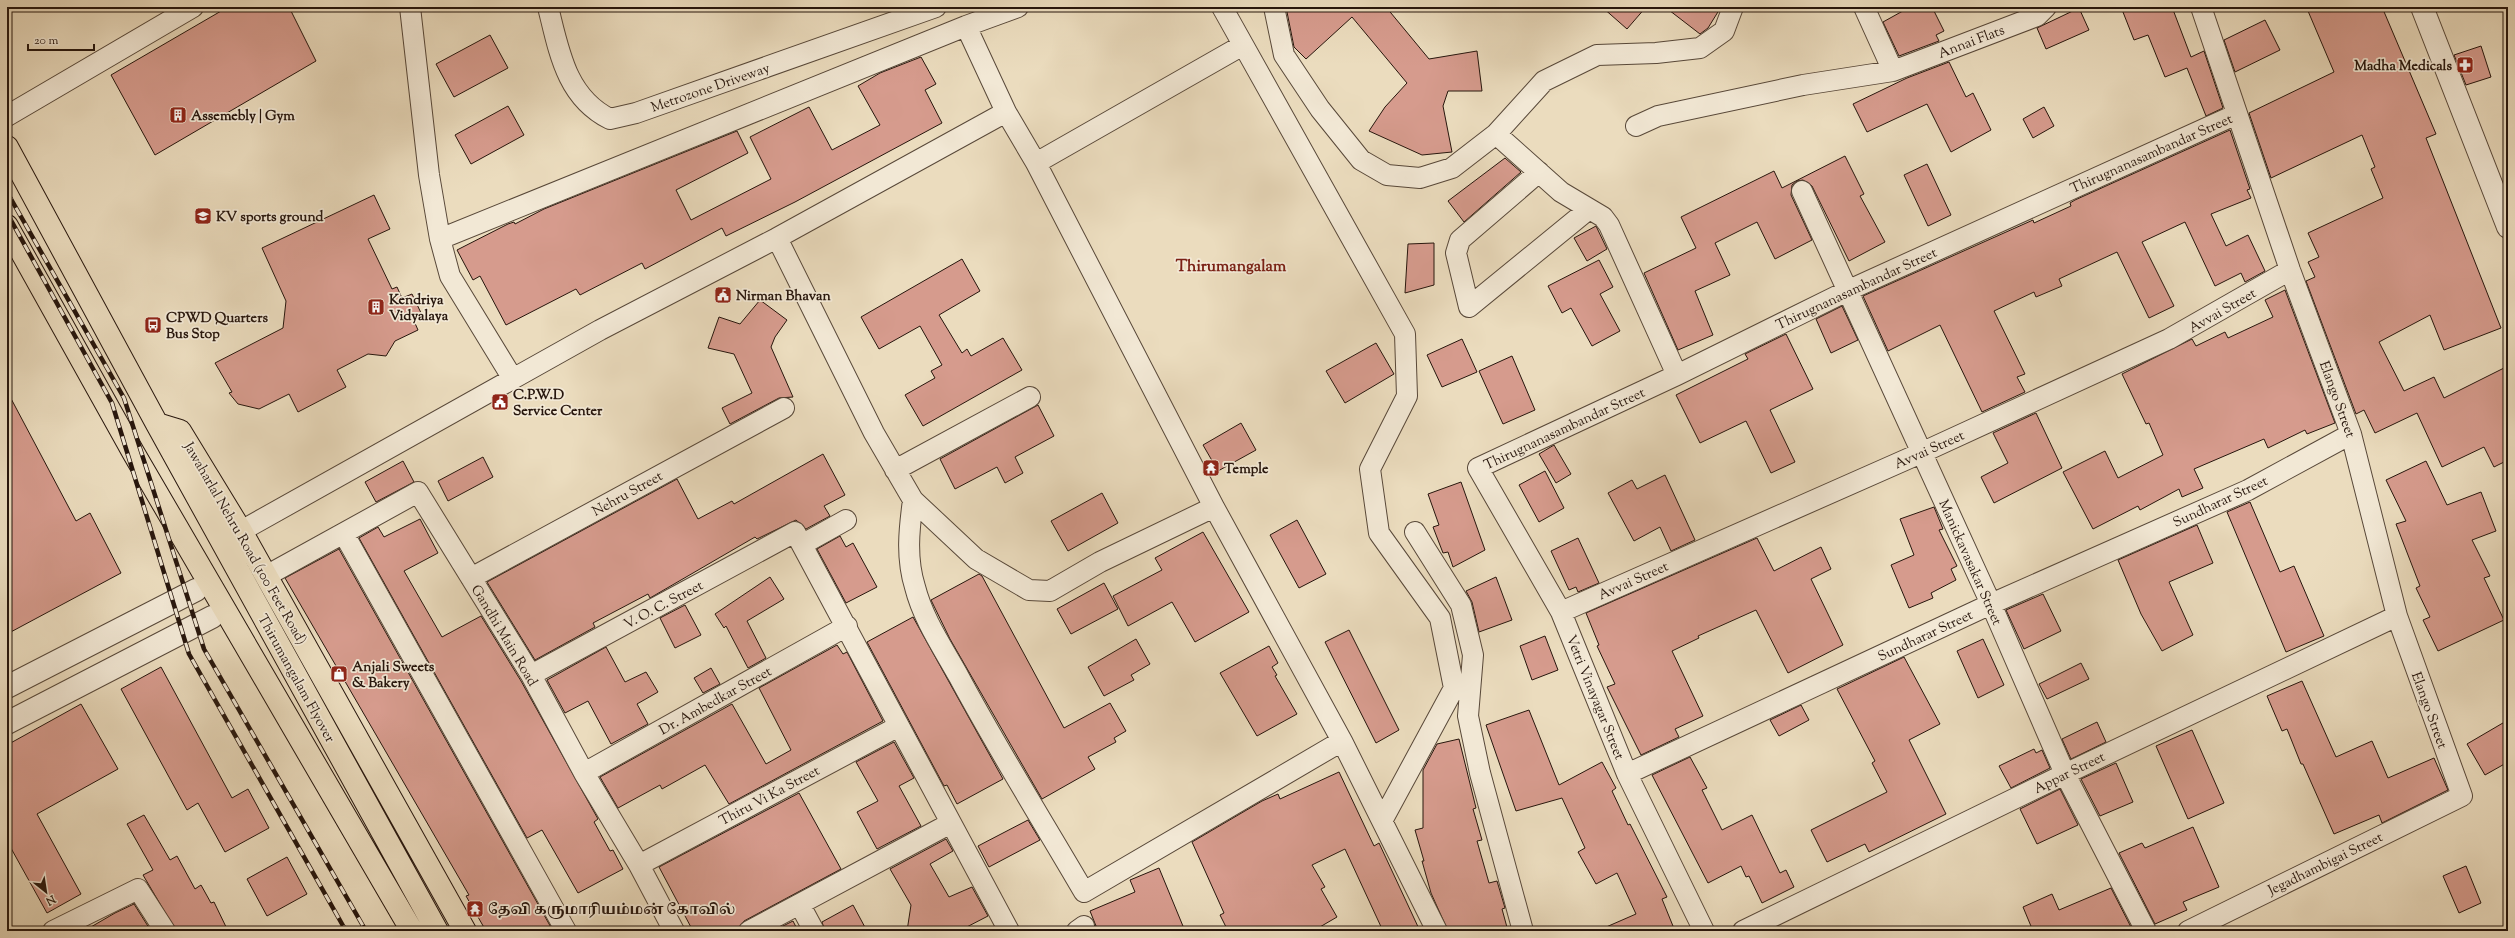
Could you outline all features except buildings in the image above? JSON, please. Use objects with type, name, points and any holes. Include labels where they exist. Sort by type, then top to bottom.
[{"type":"main road","points":[[7,148],[157,424]]},
{"type":"main road","points":[[7,226],[133,452],[131,474],[212,617]]},
{"type":"main road","name":"Jawaharlal Nehru Road (100 Feet Road)","points":[[157,424],[180,431],[241,531],[465,931]]},
{"type":"main road","name":"Thirumangalam Flyover","points":[[157,424],[437,931]]},
{"type":"main road","name":"Thirumangalam Flyover","points":[[133,452],[412,931]]},
{"type":"street","points":[[7,116],[193,7]]},
{"type":"street","points":[[410,7],[429,175],[440,239],[450,276],[513,379]]},
{"type":"street","name":"Metrozone Driveway","points":[[548,7],[562,59],[578,94],[596,112],[610,119],[636,113],[936,7]]},
{"type":"street","points":[[440,239],[966,26],[1018,7]]},
{"type":"street","points":[[1222,7],[1405,334],[1406,396],[1370,469],[1378,532],[1440,618],[1454,688],[1382,821]]},
{"type":"street","points":[[1274,7],[1284,56],[1320,109],[1361,160],[1387,175],[1420,178],[1452,168],[1496,134],[1544,81],[1597,54],[1656,53],[1700,48],[1724,31],[1734,7]]},
{"type":"street","points":[[1864,7],[1893,71]]},
{"type":"street","name":"Elango Street","points":[[2201,7],[2290,270],[2351,434],[2396,616],[2462,796]]},
{"type":"street","points":[[2422,7],[2508,227]]},
{"type":"street","name":"Annai Flats","points":[[1636,126],[1658,116],[1803,85],[1893,71],[2039,10]]},
{"type":"street","points":[[966,26],[1006,112],[1036,163],[1214,507],[1342,741],[1436,931]]},
{"type":"street","points":[[1036,163],[1243,45]]},
{"type":"street","points":[[241,531],[600,330],[778,238],[1006,112]]},
{"type":"street","name":"Thirugnanasambandar Street","points":[[1478,468],[1677,375],[1849,290],[2237,114]]},
{"type":"street","points":[[1496,134],[1561,192],[1589,209],[1609,225],[1677,375]]},
{"type":"street","points":[[1539,172],[1460,240],[1456,253],[1469,307],[1589,209]]},
{"type":"street","name":"Manickavasakar Street","points":[[1802,191],[1849,290],[1921,453],[1991,604],[2065,774],[2146,931]]},
{"type":"street","points":[[778,238],[826,340],[912,500],[976,558],[1029,590],[1050,590],[1100,562],[1214,507]]},
{"type":"street","name":"Avvai Street","points":[[1561,612],[1921,453],[2170,339],[2290,270]]},
{"type":"street","points":[[895,470],[1030,397]]},
{"type":"street","name":"Nehru Street","points":[[471,578],[784,408]]},
{"type":"street","name":"Sundharar Street","points":[[1628,774],[1991,604],[2248,490],[2351,434]]},
{"type":"street","name":"Vetri Vinayagar Street","points":[[1478,468],[1561,612],[1628,774],[1704,931]]},
{"type":"street","name":"Gandhi Main Road","points":[[266,576],[418,492],[531,675],[584,773],[639,865],[674,931]]},
{"type":"street","points":[[912,500],[908,538],[909,559],[915,588],[928,620],[968,695],[1084,892],[1342,741]]},
{"type":"street","name":"V. O. C. Street","points":[[531,675],[799,538],[846,520]]},
{"type":"street","points":[[1415,532],[1461,605],[1473,656],[1468,716],[1480,773],[1524,931]]},
{"type":"street","points":[[344,534],[566,931]]},
{"type":"street","points":[[799,538],[1009,931]]},
{"type":"street","points":[[7,687],[196,590]]},
{"type":"street","name":"Appar Street","points":[[1743,931],[2065,774],[2396,616]]},
{"type":"street","points":[[7,723],[212,617]]},
{"type":"street","name":"Dr. Ambedkar Street","points":[[584,773],[847,626]]},
{"type":"street","name":"Thiru Vi Ka Street","points":[[639,865],[899,726]]},
{"type":"street","name":"Jegadhambigai Street","points":[[2188,931],[2462,796]]},
{"type":"street","points":[[749,931],[951,824]]},
{"type":"street","points":[[53,931],[138,889],[165,931]]},
{"type":"street","points":[[800,904],[814,931]]},
{"type":"railway","points":[[7,192],[124,398],[204,649],[366,931]]},
{"type":"railway","points":[[7,213],[112,403],[189,654],[346,931]]},
{"type":"place","name":"Madha Medicals","points":[[2465,65]]},
{"type":"place","name":"Assemebly | Gym","points":[[178,115]]},
{"type":"place","name":"KV sports ground","points":[[203,216]]},
{"type":"place","name":"Nirman Bhavan","points":[[723,295]]},
{"type":"place","name":"Kendriya Vidyalaya","points":[[376,307]]},
{"type":"place","name":"CPWD Quarters Bus Stop","points":[[153,325]]},
{"type":"place","name":"C.P.W.D Service Center","points":[[500,402]]},
{"type":"place","name":"Temple","points":[[1211,468]]},
{"type":"place","name":"Anjali Sweets & Bakery","points":[[339,674]]},
{"type":"place","name":"தேவி கருமாரியம்மன் கோவில்","points":[[475,909]]},
{"type":"district","name":"Thirumangalam","points":[[1231,265]]}]
